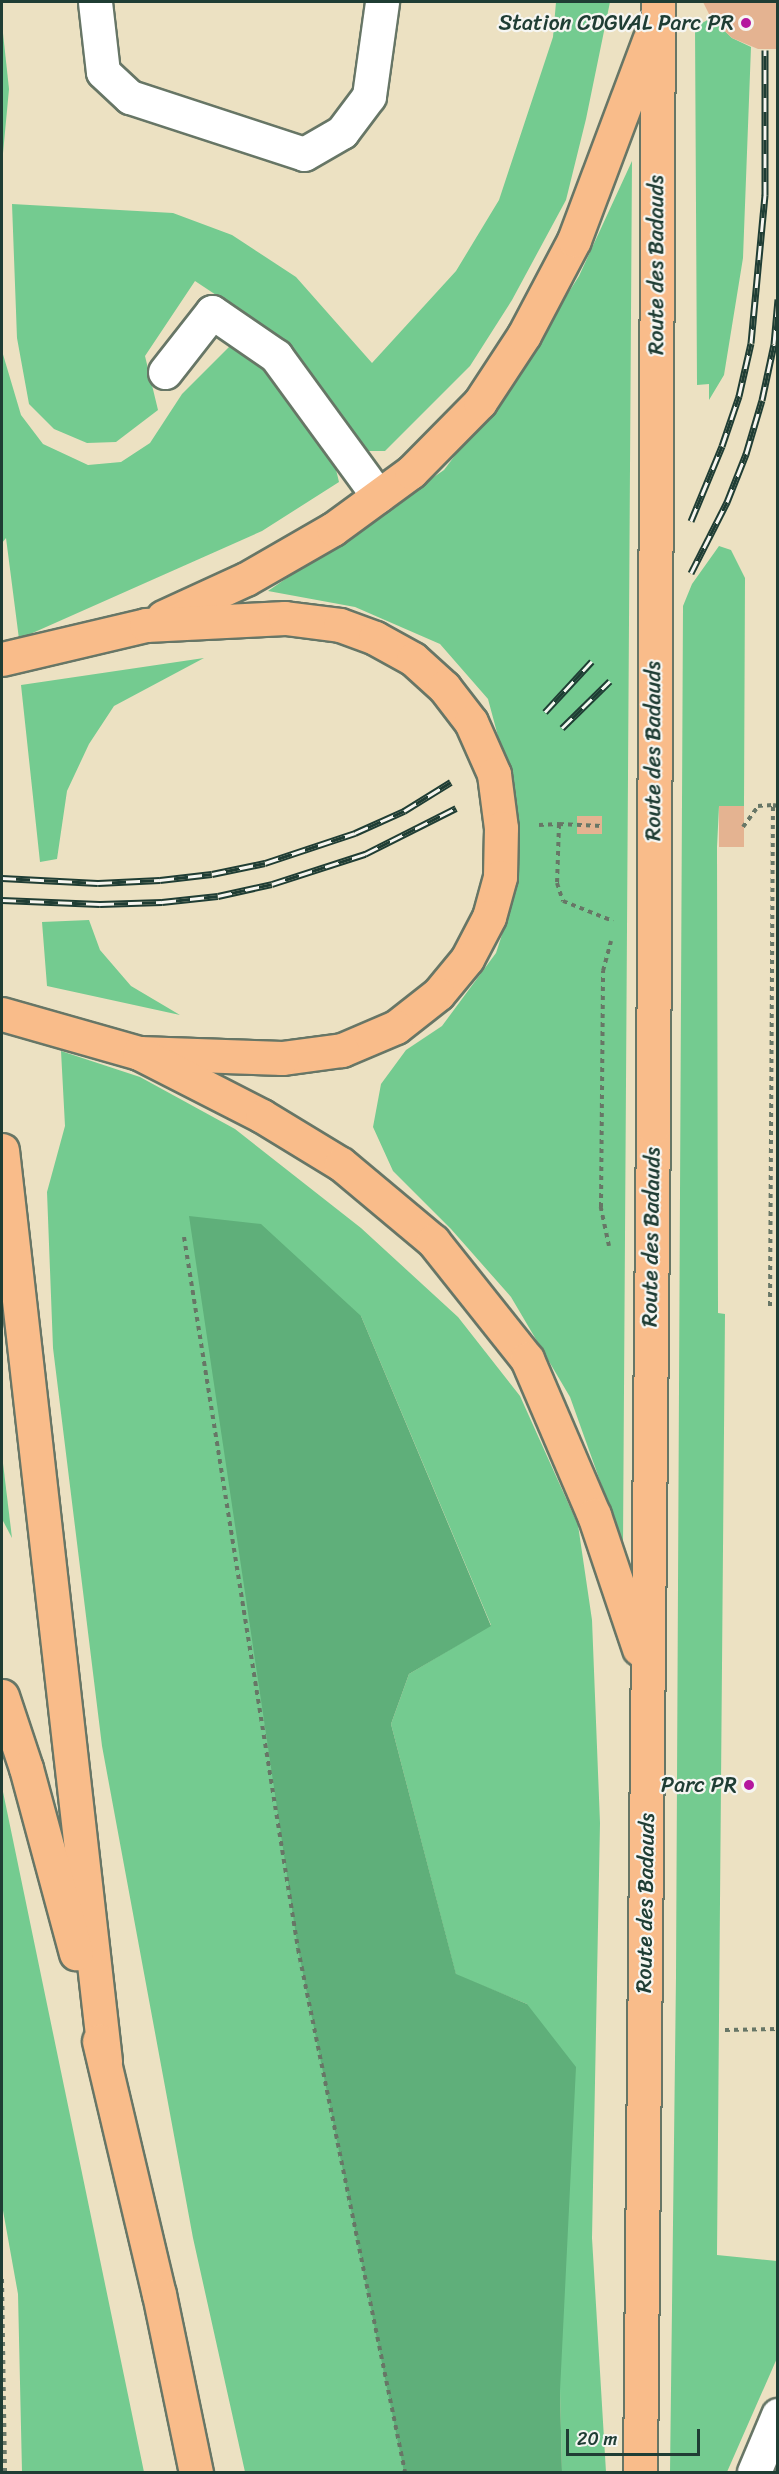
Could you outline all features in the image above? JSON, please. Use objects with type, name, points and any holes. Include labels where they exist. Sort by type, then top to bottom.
[{"type":"main road","points":[[146,625],[246,579],[333,529],[411,471],[480,402],[524,335],[574,240],[657,10]]},
{"type":"main road","name":"Route des Badauds","points":[[640,2472],[657,10]]},
{"type":"main road","points":[[2,659],[146,625],[285,618],[340,625],[375,638],[413,659],[444,687],[471,722],[494,774],[501,828],[500,877],[484,927],[467,959],[438,994],[396,1027],[342,1050],[282,1058],[139,1053]]},
{"type":"main road","points":[[2,1014],[139,1053],[262,1116],[341,1164],[433,1240],[527,1359],[594,1515],[647,1674]]},
{"type":"main road","points":[[2,1150],[105,2061]]},
{"type":"main road","points":[[2,1696],[26,1768],[105,2061],[159,2294],[196,2472]]},
{"type":"street","points":[[95,2],[104,72],[130,97],[304,154],[342,132],[369,96],[382,2]]},
{"type":"street","points":[[165,372],[212,312],[276,356],[378,496]]},
{"type":"street","points":[[753,2472],[777,2415]]},
{"type":"path","points":[[743,827],[758,806],[776,806],[770,1306]]},
{"type":"path","points":[[559,824],[602,826]]},
{"type":"path","points":[[563,901],[603,917]]},
{"type":"path","points":[[611,1252],[601,1207],[603,971],[614,932]]},
{"type":"path","points":[[184,1237],[298,1948],[405,2472]]},
{"type":"path","points":[[725,2030],[777,2029]]},
{"type":"path","points":[[2,2279],[5,2472]]},
{"type":"green space","points":[[556,2],[610,2],[586,119],[566,200],[512,300],[470,366],[385,451],[367,451],[345,429],[315,381],[266,328],[195,281],[145,356],[158,410],[116,442],[87,443],[54,429],[29,404],[17,338],[12,204],[173,213],[232,235],[296,277],[372,363],[456,271],[499,200],[553,37]]},
{"type":"green space","points":[[711,18],[732,38],[751,47],[743,258],[724,375],[709,400],[709,384],[697,385],[695,27]]},
{"type":"green space","points":[[2,24],[9,89],[2,164]]},
{"type":"green space","points":[[632,161],[623,1545],[570,1397],[511,1297],[451,1229],[393,1171],[373,1127],[381,1084],[406,1050],[442,1026],[496,953],[514,898],[514,796],[488,699],[440,644],[355,607],[268,591],[444,470],[518,372],[579,276]]},
{"type":"green space","points":[[238,338],[267,361],[333,457],[339,482],[262,531],[19,639],[6,538],[2,543],[2,351],[21,415],[43,444],[88,465],[121,462],[150,443],[182,394]]},
{"type":"green space","points":[[719,546],[731,550],[745,578],[744,806],[719,806],[717,847],[718,1313],[725,1314],[717,2255],[777,2261],[778,2356],[727,2472],[670,2472],[676,1976],[683,606],[692,584]]},
{"type":"green space","points":[[204,658],[114,706],[89,744],[67,791],[57,859],[40,862],[21,685]]},
{"type":"green space","points":[[89,920],[100,950],[131,986],[180,1015],[47,986],[42,922]]},
{"type":"green space","points":[[61,1051],[140,1077],[235,1129],[361,1228],[458,1317],[520,1396],[578,1525],[592,1620],[600,1823],[592,2238],[606,2472],[562,2472],[560,2391],[527,2004],[456,1975],[391,1724],[409,1674],[491,1625],[361,1316],[408,2472],[245,2472],[193,2238],[102,1746],[53,1348],[47,1192],[65,1126]]},
{"type":"green space","points":[[189,1216],[261,1224],[361,1316],[491,1626],[409,1674],[391,1724],[456,1974],[527,2004],[576,2067],[560,2391],[562,2472],[404,2472],[298,1949]]},
{"type":"green space","points":[[2,1455],[12,1538],[2,1519]]},
{"type":"green space","points":[[2,1787],[144,2472],[22,2472],[18,2294],[2,2205]]},
{"type":"building","name":"Station CDGVAL Parc PR","points":[[703,2],[778,2],[778,49],[758,49],[732,38],[711,18]]},
{"type":"building","points":[[719,806],[744,806],[744,847],[719,847]]},
{"type":"building","points":[[577,816],[602,816],[602,834],[577,834]]},
{"type":"railway","points":[[691,521],[722,446],[739,396],[751,343],[765,195],[765,50]]},
{"type":"railway","points":[[691,573],[727,502],[746,454],[762,400],[774,344],[778,299]]},
{"type":"railway","points":[[545,712],[592,661]]},
{"type":"railway","points":[[562,728],[610,681]]},
{"type":"railway","points":[[2,878],[98,883],[160,880],[212,874],[265,863],[355,833],[404,811],[451,782]]},
{"type":"railway","points":[[2,900],[100,904],[162,902],[218,896],[272,884],[365,854],[456,808]]},
{"type":"place","name":"Station CDGVAL Parc PR","points":[[746,23]]},
{"type":"place","name":"Parc PR","points":[[749,1785]]}]
